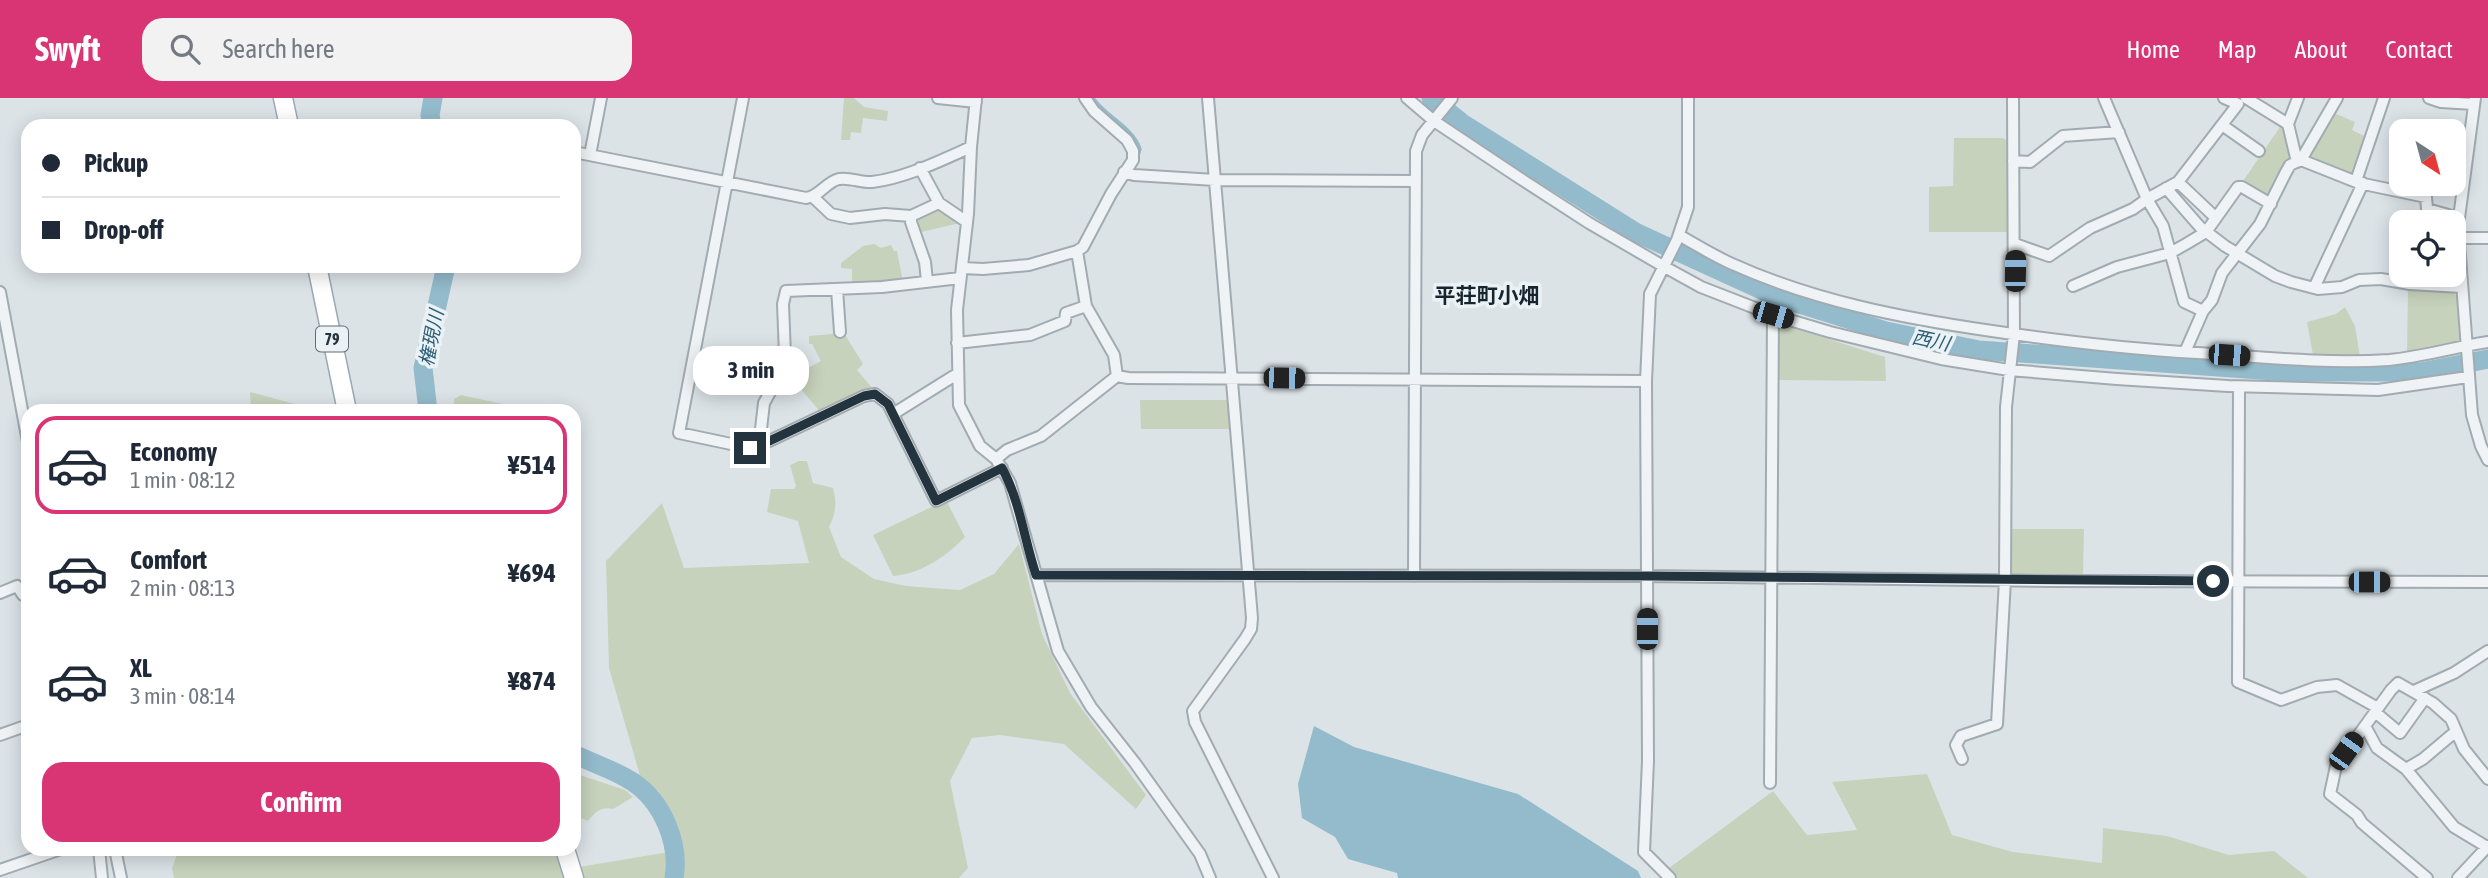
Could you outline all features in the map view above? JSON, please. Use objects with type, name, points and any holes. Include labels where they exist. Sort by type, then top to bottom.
[{"type":"main road","points":[[283,98],[288,119]]},
{"type":"main road","name":"79","points":[[318,273],[346,404]]},
{"type":"main road","points":[[567,856],[574,878]]},
{"type":"street","points":[[590,155],[601,98]]},
{"type":"street","points":[[743,98],[679,433],[750,448],[864,396],[875,394],[884,399],[893,414],[936,501],[999,463],[1007,450],[1041,436],[1117,376],[1646,381]]},
{"type":"street","points":[[938,98],[976,100],[957,342],[959,405],[979,446],[999,463],[1010,483],[1058,651],[1091,707],[1200,854],[1210,878]]},
{"type":"street","points":[[759,446],[764,403],[785,355],[785,292],[927,281],[962,273],[1029,265],[1083,247],[1133,160],[1133,150],[1127,141],[1094,111],[1085,98]]},
{"type":"street","points":[[1208,98],[1251,629],[1193,711],[1195,722],[1273,878]]},
{"type":"street","points":[[1407,98],[1434,121],[1589,223],[1701,287],[1773,315],[1941,359],[2009,370],[2239,387],[2378,390],[2468,377]]},
{"type":"street","points":[[1414,576],[1416,150],[1422,135],[1452,98]]},
{"type":"street","points":[[1670,878],[1644,852],[1648,761],[1646,381],[1650,294],[1678,238],[1688,207],[1688,98]]},
{"type":"street","points":[[1962,758],[1956,745],[1961,736],[1997,724],[2005,580],[2006,407],[2014,334],[2013,98]]},
{"type":"street","points":[[2104,98],[2147,199],[2163,226],[2184,302],[2203,311]]},
{"type":"street","points":[[2015,244],[2049,257],[2090,228],[2133,209],[2178,182],[2238,104],[2224,98]]},
{"type":"street","points":[[2246,98],[2288,124]]},
{"type":"street","points":[[2298,98],[2288,124],[2299,161]]},
{"type":"street","points":[[2185,352],[2203,311],[2212,300],[2222,273],[2260,224],[2290,165],[2299,161],[2337,98]]},
{"type":"street","points":[[2314,288],[2360,182],[2384,98]]},
{"type":"street","points":[[2428,98],[2441,102],[2474,101],[2460,210]]},
{"type":"street","points":[[2222,125],[2259,151]]},
{"type":"street","points":[[2014,161],[2030,162],[2063,136],[2119,132]]},
{"type":"street","points":[[581,153],[806,198],[813,197],[830,181],[842,178],[870,182],[920,168],[971,147]]},
{"type":"street","points":[[2299,161],[2360,182],[2426,197],[2427,209],[2431,210]]},
{"type":"street","points":[[920,168],[939,203],[967,222]]},
{"type":"street","points":[[1124,172],[1134,175],[1215,180],[1416,181]]},
{"type":"street","points":[[2178,182],[2216,218]]},
{"type":"street","points":[[2073,286],[2118,267],[2170,253],[2206,232],[2238,187],[2271,204]]},
{"type":"street","points":[[2166,188],[2206,232],[2275,276],[2314,288],[2342,287],[2359,280],[2389,280]]},
{"type":"street","points":[[813,197],[831,214],[850,218],[885,214],[911,216],[939,203]]},
{"type":"street","points":[[911,216],[925,262],[927,281]]},
{"type":"street","points":[[1678,238],[1728,263],[1846,305],[1913,320],[2058,341],[2185,352],[2354,361],[2390,360],[2488,341]]},
{"type":"street","points":[[2466,238],[2488,238]]},
{"type":"street","points":[[1077,251],[1086,306],[1114,355],[1117,376]]},
{"type":"street","points":[[2461,287],[2472,415],[2488,460]]},
{"type":"street","points":[[837,289],[840,332]]},
{"type":"street","points":[[0,292],[21,404]]},
{"type":"street","points":[[957,342],[1030,335],[1065,321],[1066,313],[1086,306]]},
{"type":"street","points":[[1770,783],[1773,315]]},
{"type":"street","points":[[893,414],[957,374]]},
{"type":"street","points":[[2239,387],[2238,682],[2281,700],[2317,687],[2337,685],[2376,710],[2400,733],[2426,698]]},
{"type":"street","points":[[1036,575],[2488,582]]},
{"type":"street","points":[[0,593],[17,586],[21,592]]},
{"type":"street","points":[[2414,691],[2454,673],[2488,652]]},
{"type":"street","points":[[2427,878],[2329,794],[2336,766],[2398,683],[2426,698],[2451,719],[2455,732],[2471,758],[2488,779]]},
{"type":"street","points":[[2365,726],[2377,748],[2406,769],[2454,827],[2487,847],[2458,878]]},
{"type":"street","points":[[0,735],[21,728]]},
{"type":"street","points":[[2406,769],[2423,760],[2455,732]]},
{"type":"street","points":[[0,870],[34,856]]},
{"type":"street","points":[[100,856],[102,878]]},
{"type":"street","points":[[116,856],[121,878]]},
{"type":"green space","points":[[844,98],[854,98],[864,107],[888,111],[887,121],[863,118],[861,133],[851,132],[850,140],[841,140]]},
{"type":"green space","points":[[2334,113],[2355,122],[2352,130],[2368,138],[2355,177],[2308,158]]},
{"type":"green space","points":[[2282,124],[2287,127],[2293,156],[2270,200],[2241,184]]},
{"type":"green space","points":[[1954,138],[2003,138],[2010,143],[2011,232],[1929,232],[1929,187],[1953,186]]},
{"type":"green space","points":[[938,206],[960,223],[917,233],[914,217]]},
{"type":"green space","points":[[874,244],[881,248],[891,245],[894,251],[897,251],[903,282],[852,284],[852,269],[841,268],[841,263],[863,246]]},
{"type":"green space","points":[[2408,288],[2453,293],[2457,296],[2461,340],[2455,345],[2407,354]]},
{"type":"green space","points":[[2345,307],[2355,326],[2360,357],[2313,355],[2307,322],[2336,314]]},
{"type":"green space","points":[[1777,323],[1885,357],[1886,381],[1779,380],[1775,375]]},
{"type":"green space","points":[[844,333],[863,364],[857,370],[873,389],[821,413],[791,377],[821,361],[812,344],[809,344],[809,336]]},
{"type":"green space","points":[[250,392],[295,404],[251,404]]},
{"type":"green space","points":[[461,395],[503,404],[454,404],[454,399]]},
{"type":"green space","points":[[1140,400],[1228,400],[1230,429],[1141,429]]},
{"type":"green space","points":[[807,461],[813,483],[833,488],[835,508],[829,527],[841,557],[874,579],[906,586],[960,590],[994,574],[1019,544],[1042,634],[1070,693],[1146,795],[1136,809],[1064,744],[1000,735],[972,738],[950,781],[968,868],[959,878],[174,878],[172,868],[176,856],[558,856],[573,868],[669,852],[645,793],[609,668],[606,561],[662,503],[684,568],[809,563],[798,521],[767,512],[771,489],[794,489],[796,486],[790,465]]},
{"type":"green space","points":[[946,500],[965,537],[931,564],[913,572],[893,576],[873,535]]},
{"type":"green space","points":[[2009,529],[2084,529],[2083,575],[2009,574]]},
{"type":"green space","points":[[1927,774],[1952,835],[2013,852],[2102,863],[2103,828],[2167,836],[2229,855],[2274,851],[2308,878],[1660,878],[1661,874],[1773,791],[1807,835],[1857,830],[1832,782]]},
{"type":"green space","points":[[581,775],[625,790],[633,797],[613,809],[599,810],[588,821],[581,818]]},
{"type":"water","points":[[1314,726],[1354,747],[1518,794],[1638,871],[1641,878],[1398,878],[1397,873],[1348,859],[1335,837],[1302,818],[1298,784]]},
{"type":"waterway","name":"権現川","points":[[431,119],[433,98]]},
{"type":"waterway","points":[[1093,98],[1132,134],[1140,149],[1137,159]]},
{"type":"waterway","name":"西川","points":[[1431,98],[1462,123],[1637,233],[1777,297],[1886,331],[1979,350],[2288,372],[2421,372],[2488,359]]},
{"type":"waterway","name":"権現川","points":[[427,404],[423,368],[444,273]]},
{"type":"waterway","name":"権現川","points":[[581,757],[633,782],[653,801],[672,838],[674,878]]},
{"type":"district","name":"平荘町小畑","points":[[1487,295]]},
{"type":"route","points":[[750,448],[864,396],[875,394],[888,404],[936,501],[1002,468],[1019,511],[1036,575],[1647,576],[2213,581]]}]
